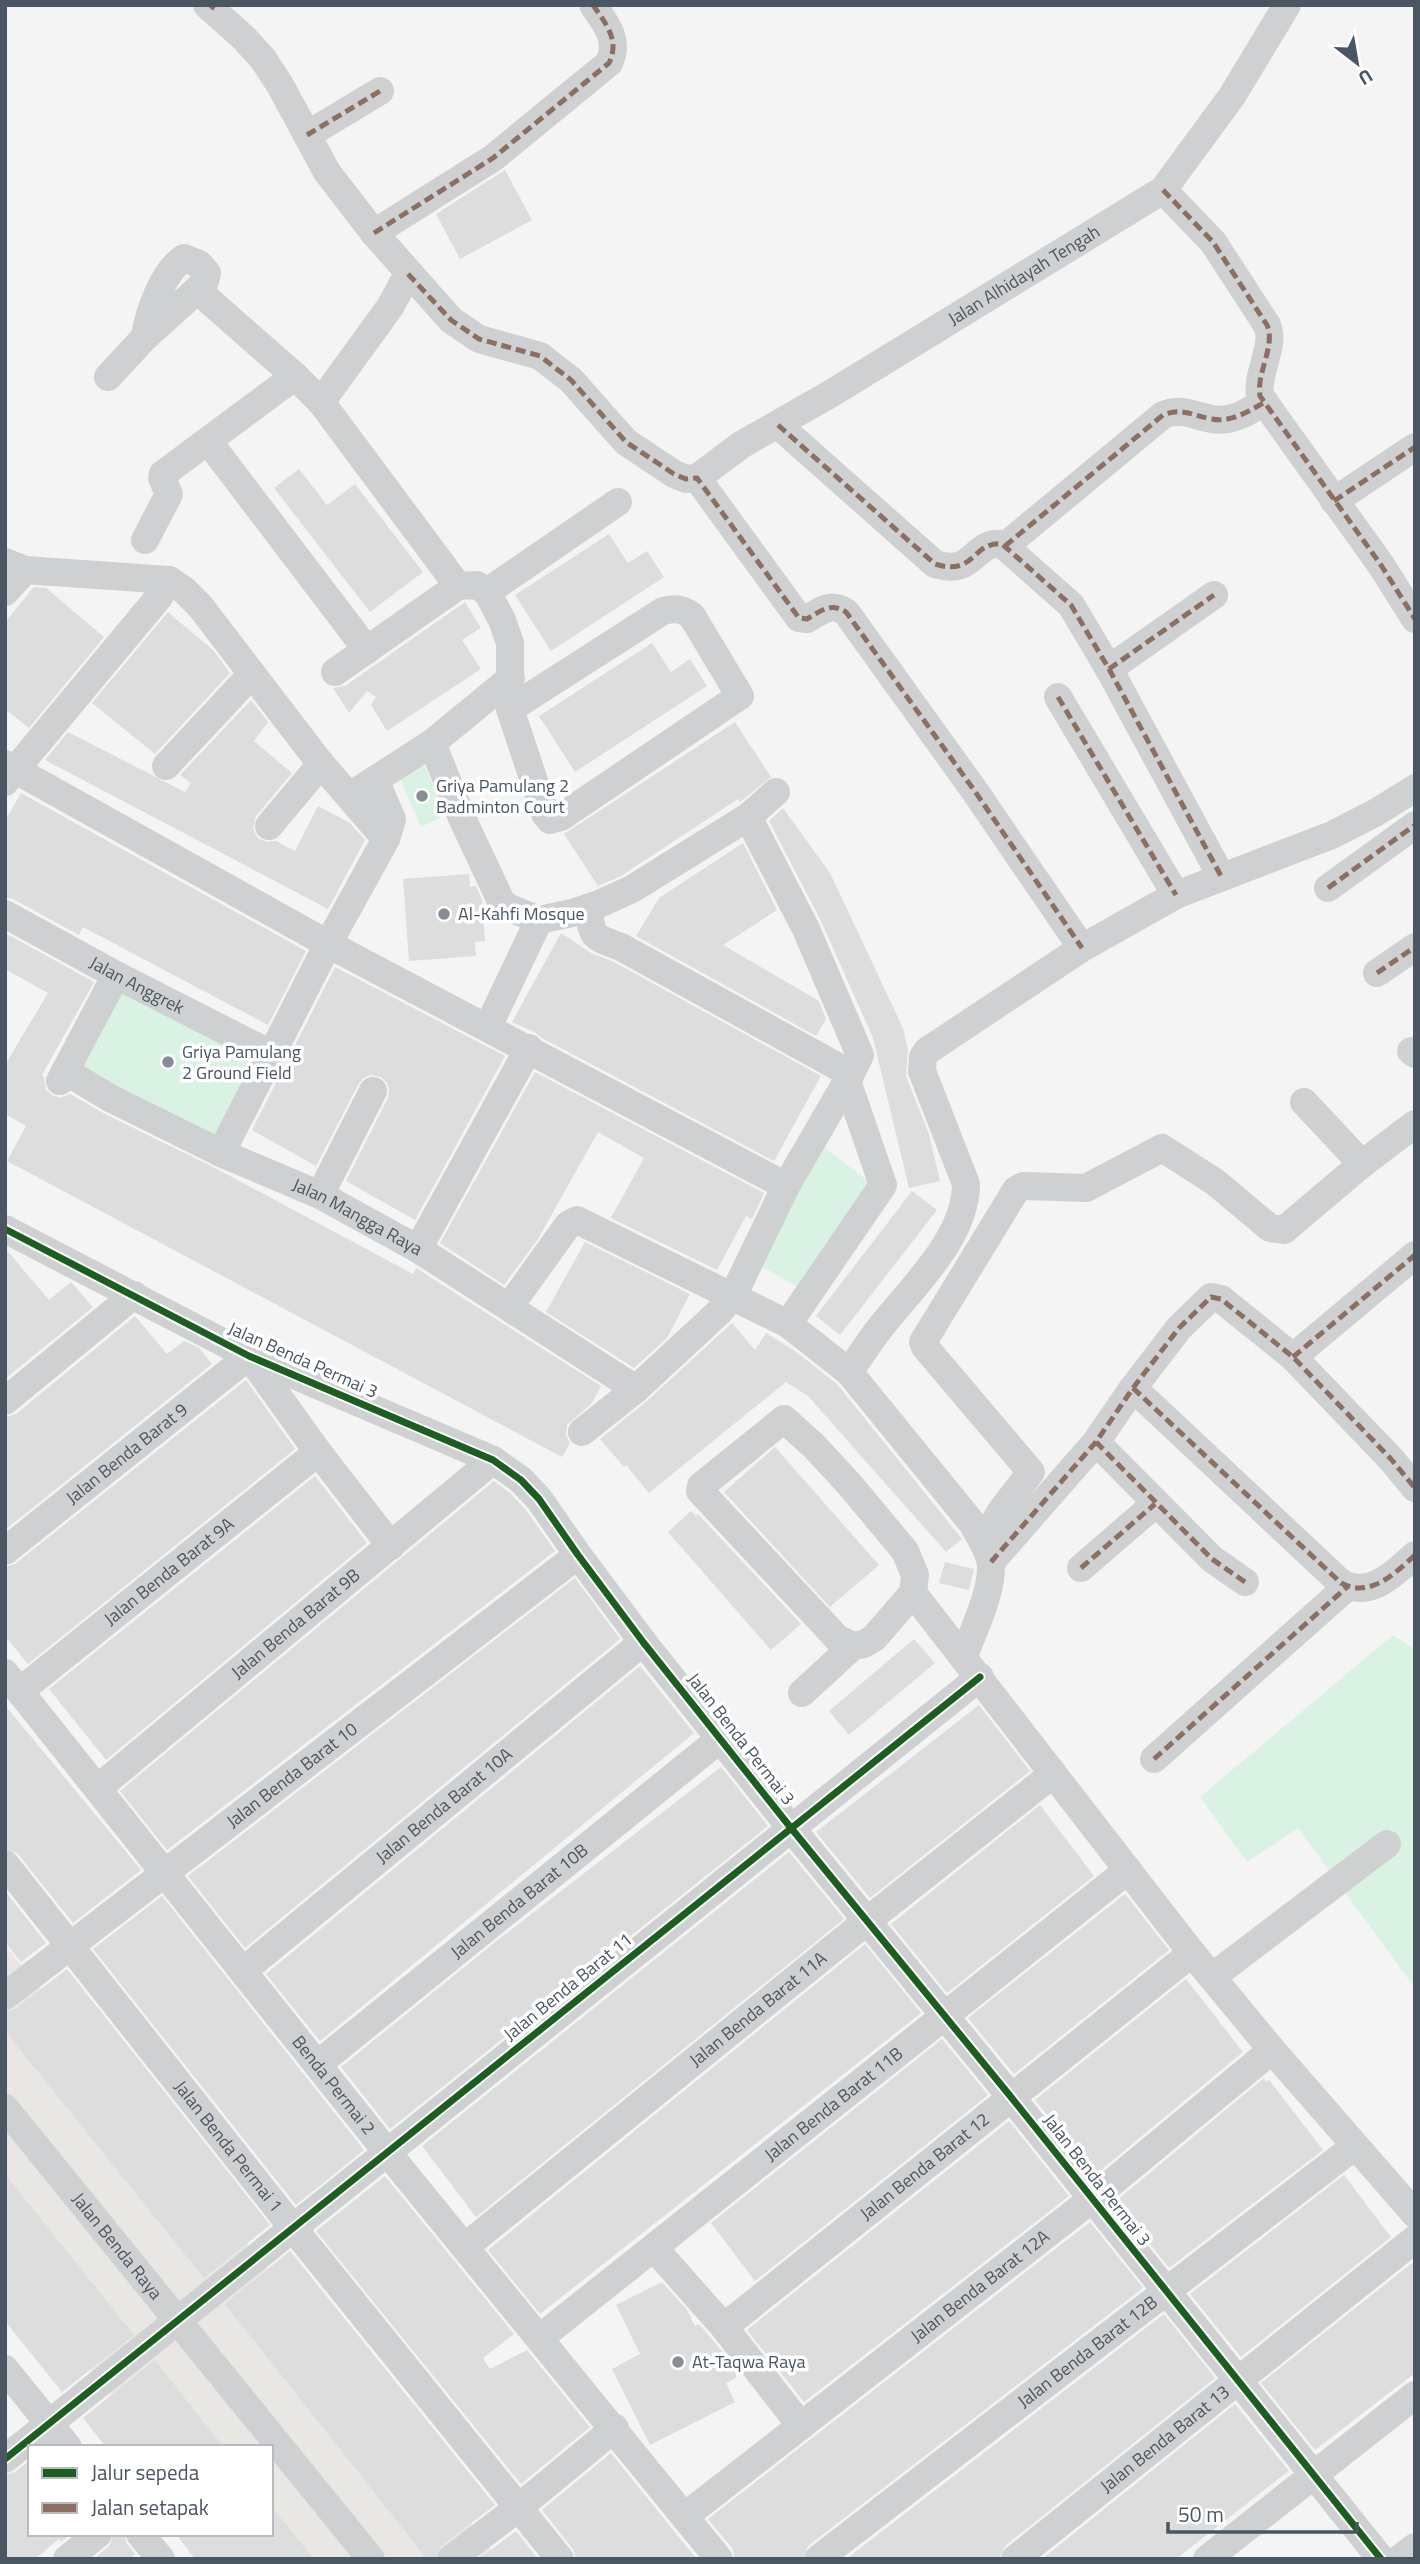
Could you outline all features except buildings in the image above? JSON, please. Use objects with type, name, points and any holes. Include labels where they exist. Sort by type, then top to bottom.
[{"type":"street","points":[[374,233],[493,158],[609,63],[615,45],[608,27],[593,5]]},
{"type":"street","name":"Jalan Alhidayah Tengah","points":[[696,478],[741,445],[1163,190],[1232,96],[1287,5]]},
{"type":"street","points":[[211,6],[262,59],[280,85],[327,172],[408,274],[450,320],[480,339],[540,356],[571,380],[626,442],[674,474],[686,479],[696,478],[799,618],[807,619],[827,607],[836,607],[846,612],[974,790],[1082,948]]},
{"type":"street","points":[[307,135],[380,91]]},
{"type":"street","points":[[1163,190],[1213,242],[1267,324],[1269,335],[1259,390],[1265,402],[1381,565],[1415,618]]},
{"type":"street","points":[[108,377],[145,337],[147,320],[154,301],[176,265],[184,258],[199,264],[206,273],[205,281],[197,290],[321,402],[458,586]]},
{"type":"street","points":[[321,402],[390,307],[408,274]]},
{"type":"street","points":[[145,540],[169,494],[162,478],[163,474],[295,376]]},
{"type":"street","points":[[1005,546],[1163,415],[1182,410],[1213,419],[1224,419],[1239,416],[1265,402]]},
{"type":"street","points":[[778,425],[935,564],[950,569],[962,566],[988,545],[998,543],[1005,546],[1071,606],[1109,669],[1221,876]]},
{"type":"street","points":[[208,440],[367,650]]},
{"type":"street","points":[[1334,501],[1415,447]]},
{"type":"street","points":[[488,592],[618,502]]},
{"type":"street","points":[[5,592],[15,566],[169,580],[200,606],[321,764],[386,839]]},
{"type":"street","points":[[169,580],[159,597],[8,773],[786,1186]]},
{"type":"street","points":[[335,672],[458,586],[477,585],[488,592],[509,643],[512,678],[510,709],[545,814],[550,820],[561,817],[740,696],[692,616],[685,610],[673,608],[663,611],[510,709]]},
{"type":"street","points":[[1109,669],[1213,595]]},
{"type":"street","points":[[166,766],[252,674]]},
{"type":"street","points":[[348,797],[432,743],[512,678]]},
{"type":"street","points":[[1058,697],[1176,895]]},
{"type":"street","points":[[432,743],[462,818],[501,901],[507,907],[539,920],[588,908],[632,889],[748,817],[776,792]]},
{"type":"street","points":[[269,826],[321,764]]},
{"type":"street","points":[[221,1153],[328,944],[386,839],[392,819],[375,780]]},
{"type":"street","points":[[849,1372],[949,1240],[963,1212],[966,1184],[922,1071],[923,1057],[932,1047],[1082,948],[1176,895],[1332,835],[1415,788]]},
{"type":"street","points":[[582,1432],[636,1389],[733,1296],[786,1186],[860,1055],[806,929],[748,817]]},
{"type":"street","points":[[1328,888],[1415,825]]},
{"type":"street","points":[[588,908],[592,930],[598,938],[621,947],[849,1078],[883,1185],[788,1324]]},
{"type":"street","name":"Jalan Anggrek","points":[[5,914],[116,975],[271,1054]]},
{"type":"street","points":[[488,1027],[539,920]]},
{"type":"street","points":[[1377,974],[1415,947]]},
{"type":"street","name":"Jalan Mangga Raya","points":[[116,975],[62,1076],[221,1153],[320,1195],[418,1249],[636,1389]]},
{"type":"street","points":[[418,1249],[529,1048]]},
{"type":"street","points":[[320,1195],[373,1091]]},
{"type":"street","points":[[1304,1102],[1362,1164]]},
{"type":"street","points":[[972,1667],[983,1605],[987,1551],[1001,1511],[1031,1472],[923,1342],[1016,1190],[1023,1186],[1086,1188],[1162,1148],[1215,1182],[1270,1228],[1284,1230],[1362,1164],[1415,1124]]},
{"type":"street","points":[[509,1307],[568,1225],[578,1220],[788,1324],[849,1372],[972,1523],[987,1551]]},
{"type":"street","name":"Jalan Benda Permai 3","points":[[9,1236],[134,1295],[249,1356],[493,1461],[522,1480],[539,1499],[643,1642],[720,1739],[1381,2559]]},
{"type":"street","points":[[1293,1357],[1415,1255]]},
{"type":"street","points":[[5,1401],[134,1295]]},
{"type":"street","points":[[987,1551],[1096,1442],[1179,1328],[1211,1297],[1221,1299],[1293,1357],[1391,1459],[1415,1488]]},
{"type":"street","points":[[249,1356],[318,1452],[391,1546]]},
{"type":"street","name":"Jalan Benda Barat 9","points":[[5,1552],[249,1356]]},
{"type":"street","points":[[1133,1388],[1347,1587],[1379,1584],[1415,1555]]},
{"type":"street","points":[[802,1693],[853,1646],[874,1638],[913,1593],[915,1575],[905,1551],[850,1485],[786,1419],[779,1421],[701,1486],[700,1493],[837,1638],[853,1646]]},
{"type":"street","points":[[1096,1442],[1212,1559],[1245,1582]]},
{"type":"street","name":"Jalan Benda Barat 9A","points":[[13,1682],[318,1452]]},
{"type":"street","name":"Jalan Benda Barat 9B","points":[[98,1788],[493,1461]]},
{"type":"street","points":[[1081,1568],[1155,1504]]},
{"type":"street","name":"Jalan Benda Barat 10","points":[[5,1996],[578,1555]]},
{"type":"street","points":[[1154,1759],[1347,1587]]},
{"type":"street","points":[[913,1593],[1192,1953],[1272,2050],[1415,2214]]},
{"type":"street","name":"Jalan Benda Barat 10A","points":[[244,1970],[643,1642]]},
{"type":"street","name":"Jalan Benda Barat 11","points":[[5,2459],[791,1828],[972,1667]]},
{"type":"street","name":"Benda Permai 2","points":[[13,1682],[388,2152],[719,2559]]},
{"type":"street","name":"Jalan Benda Barat 10B","points":[[318,2064],[720,1739]]},
{"type":"street","name":"Jalan Benda Barat 11A","points":[[466,2246],[1053,1774]]},
{"type":"street","points":[[1212,1977],[1387,1844]]},
{"type":"street","name":"Jalan Benda Permai 1","points":[[5,1864],[560,2559]]},
{"type":"street","name":"Jalan Benda Barat 11B","points":[[541,2337],[1128,1870]]},
{"type":"street","name":"Jalan Benda Barat 12","points":[[724,2327],[1192,1953]]},
{"type":"street","name":"Jalan Benda Barat 12A","points":[[685,2516],[1092,2199],[1272,2050]]},
{"type":"street","name":"Jalan Benda Raya","points":[[5,2108],[371,2559]]},
{"type":"street","name":"Jalan Benda Barat 12B","points":[[818,2559],[1356,2146]]},
{"type":"street","name":"Jalan Benda Barat 13","points":[[1015,2559],[1415,2239]]},
{"type":"street","points":[[654,2248],[724,2327],[801,2426]]},
{"type":"street","points":[[5,2369],[66,2445]]},
{"type":"street","points":[[1208,2559],[1415,2395]]},
{"type":"street","points":[[451,2559],[519,2508],[615,2428]]},
{"type":"street","points":[[67,2559],[96,2536]]},
{"type":"street","points":[[142,2536],[160,2559]]},
{"type":"street","points":[[1399,2559],[1415,2547]]},
{"type":"shaded area","points":[[5,1945],[499,2559],[246,2559],[269,2536],[273,2536],[273,2445],[151,2445],[5,2258]]},
{"type":"green space","name":"Griya Pamulang 2 Badminton Court","points":[[424,765],[446,815],[421,827],[399,776]]},
{"type":"green space","name":"Griya Pamulang 2 Ground Field","points":[[121,988],[259,1058],[217,1141],[77,1067]]},
{"type":"green space","points":[[822,1146],[872,1184],[800,1288],[759,1265]]},
{"type":"green space","points":[[1393,1635],[1415,1650],[1415,1988],[1298,1828],[1247,1862],[1200,1797]]},
{"type":"marked path","points":[[211,9],[214,5]]},
{"type":"marked path","points":[[374,233],[493,158],[609,63],[613,47],[610,32],[593,5]]},
{"type":"marked path","points":[[307,135],[380,91]]},
{"type":"marked path","points":[[1163,190],[1213,242],[1267,325],[1269,342],[1260,396],[1381,565],[1415,619]]},
{"type":"marked path","points":[[408,274],[451,320],[479,339],[540,356],[571,380],[626,442],[674,474],[686,479],[697,478],[799,618],[807,619],[830,608],[846,612],[974,790],[1082,948]]},
{"type":"marked path","points":[[1005,546],[1163,415],[1182,412],[1219,420],[1240,415],[1265,402]]},
{"type":"marked path","points":[[778,425],[935,564],[958,566],[984,548],[1002,544],[1071,605],[1109,669],[1221,876]]},
{"type":"marked path","points":[[1334,501],[1415,447]]},
{"type":"marked path","points":[[1109,669],[1214,595]]},
{"type":"marked path","points":[[1058,697],[1176,895]]},
{"type":"marked path","points":[[1328,888],[1415,825]]},
{"type":"marked path","points":[[1377,973],[1415,947]]},
{"type":"marked path","points":[[1293,1357],[1415,1255]]},
{"type":"marked path","points":[[991,1562],[1096,1442],[1179,1328],[1211,1297],[1221,1299],[1293,1357],[1391,1459],[1415,1488]]},
{"type":"marked path","points":[[1133,1388],[1341,1583],[1362,1588],[1372,1586],[1390,1576],[1415,1555]]},
{"type":"marked path","points":[[1096,1442],[1212,1559],[1245,1582]]},
{"type":"marked path","points":[[1081,1568],[1155,1504]]},
{"type":"marked path","points":[[1154,1759],[1347,1587]]},
{"type":"cycle path","points":[[5,1229],[249,1356],[493,1460],[521,1480],[539,1499],[643,1642],[791,1828],[1011,2097],[1381,2559]]},
{"type":"cycle path","points":[[5,2459],[980,1677]]},
{"type":"place","name":"Griya Pamulang 2 Badminton Court","points":[[422,796]]},
{"type":"place","name":"Al-Kahfi Mosque","points":[[444,914]]},
{"type":"place","name":"Griya Pamulang 2 Ground Field","points":[[168,1062]]},
{"type":"place","name":"At-Taqwa Raya","points":[[678,2362]]}]
